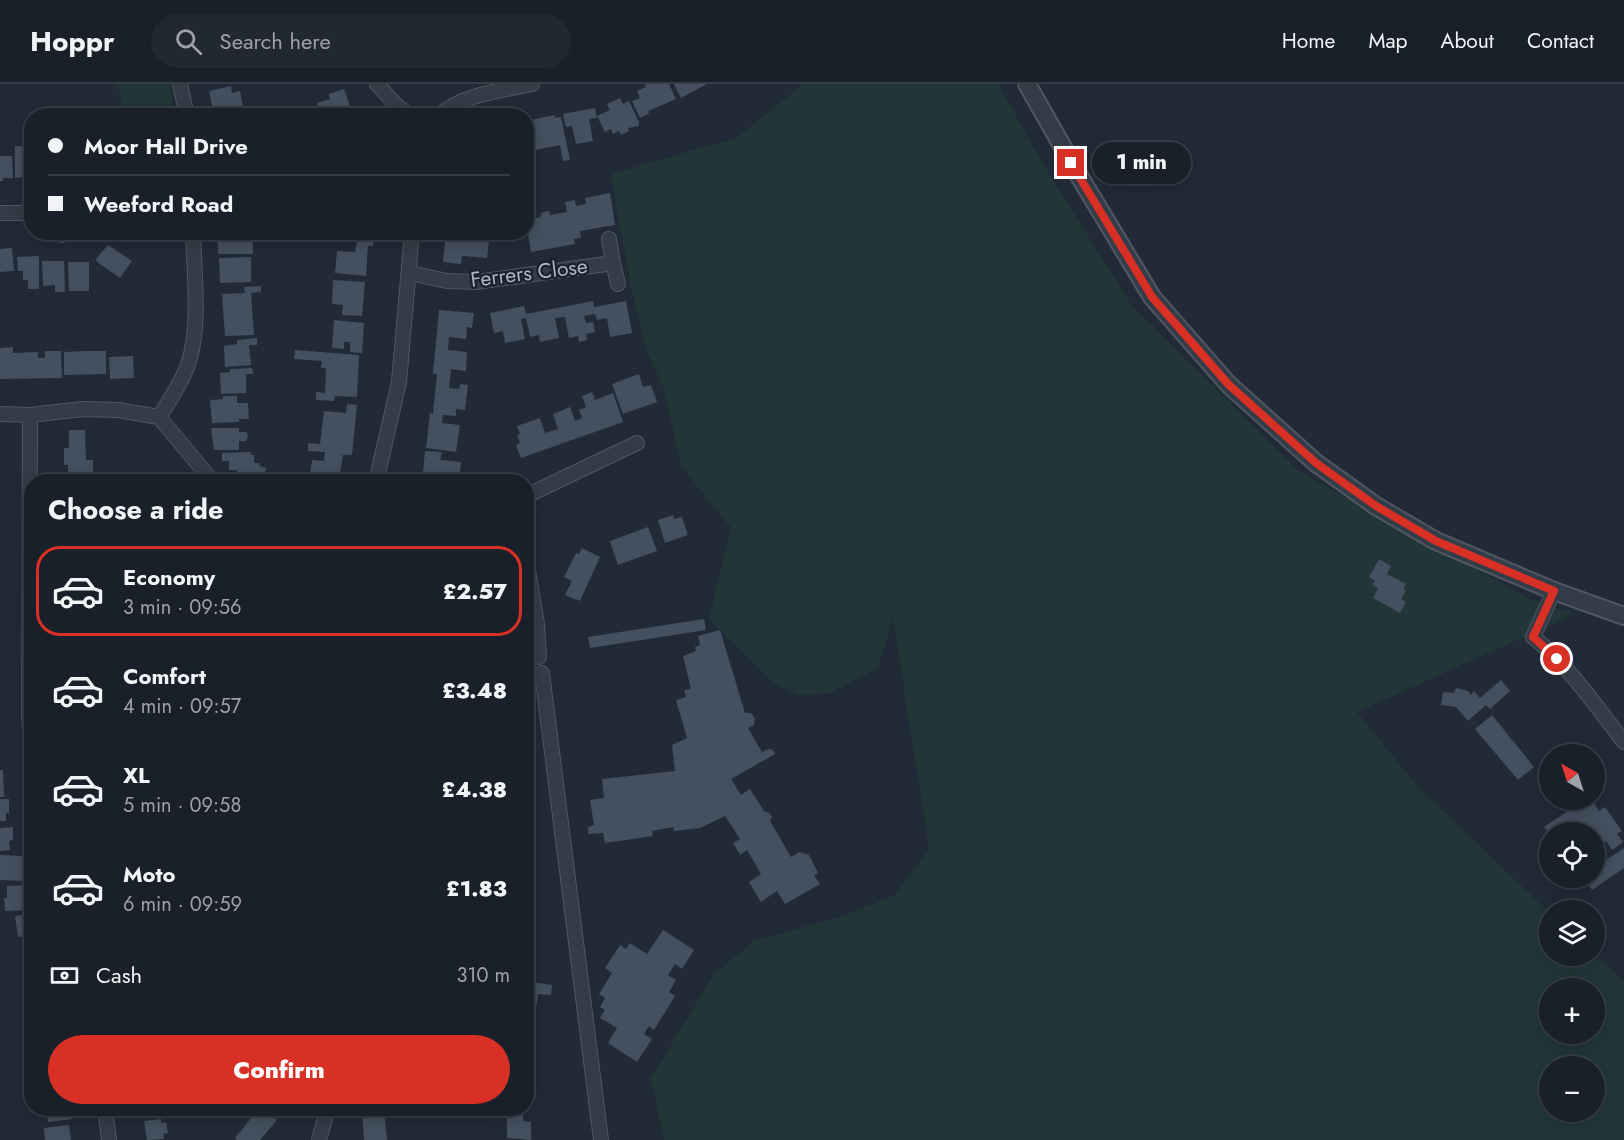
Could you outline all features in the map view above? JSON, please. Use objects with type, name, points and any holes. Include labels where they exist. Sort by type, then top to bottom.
[{"type":"street","points":[[180,84],[185,108]]},
{"type":"street","points":[[377,84],[400,108]]},
{"type":"street","points":[[449,108],[475,96],[532,84]]},
{"type":"street","points":[[1027,84],[1152,297],[1229,385],[1316,463],[1376,506],[1436,541],[1554,591],[1624,616]]},
{"type":"street","points":[[0,213],[24,213]]},
{"type":"street","name":"Ferrers Close","points":[[609,239],[618,284]]},
{"type":"street","points":[[159,417],[185,372],[191,352],[195,329],[193,240]]},
{"type":"street","points":[[378,474],[399,382],[412,240]]},
{"type":"street","name":"Ferrers Close","points":[[410,273],[447,282],[476,282],[613,263]]},
{"type":"street","points":[[0,414],[30,415],[83,409],[118,410],[159,417],[206,474]]},
{"type":"street","points":[[30,415],[30,474]]},
{"type":"street","points":[[534,492],[637,443]]},
{"type":"street","points":[[1554,591],[1533,637],[1546,647],[1579,685],[1624,742]]},
{"type":"street","points":[[534,606],[539,657]]},
{"type":"street","points":[[542,673],[602,1140]]},
{"type":"street","points":[[106,1116],[110,1140]]},
{"type":"street","points":[[319,1140],[326,1116]]},
{"type":"green space","points":[[118,84],[169,84],[174,108],[122,108]]},
{"type":"green space","points":[[803,84],[998,84],[1043,164],[1132,306],[1300,472],[1534,601],[1576,614],[1357,712],[1418,787],[1539,902],[1539,966],[1605,966],[1605,964],[1624,982],[1624,1140],[664,1140],[651,1078],[714,974],[754,941],[840,917],[895,895],[929,848],[893,618],[878,668],[831,693],[798,695],[772,683],[709,619],[731,528],[681,466],[664,389],[646,349],[631,287],[611,174],[736,138]]},
{"type":"building","points":[[645,84],[669,84],[676,99],[648,111],[649,114],[640,118],[632,101],[640,98],[637,91],[646,87]]},
{"type":"building","points":[[674,84],[707,84],[681,98]]},
{"type":"building","points":[[231,86],[232,93],[240,91],[243,107],[213,108],[209,91]]},
{"type":"building","points":[[344,89],[350,108],[319,108],[317,103],[330,99],[329,94]]},
{"type":"building","points":[[620,98],[623,104],[629,101],[639,126],[628,128],[629,131],[621,135],[619,131],[613,134],[611,129],[605,132],[597,116],[610,110],[607,104]]},
{"type":"building","points":[[595,108],[597,118],[589,119],[593,141],[576,144],[572,126],[566,127],[563,114]]},
{"type":"building","points":[[555,115],[555,118],[561,117],[570,160],[563,161],[560,145],[534,150],[534,119]]},
{"type":"building","points":[[15,146],[24,146],[24,177],[15,178]]},
{"type":"building","points":[[0,156],[12,156],[13,178],[3,178],[3,181],[0,181]]},
{"type":"building","points":[[610,193],[615,225],[580,231],[581,238],[574,239],[575,244],[531,252],[529,240],[534,240],[534,218],[541,217],[541,213],[549,211],[550,215],[567,212],[565,202],[575,200],[576,206],[586,204],[585,198]]},
{"type":"building","points":[[217,240],[252,240],[253,254],[218,254]]},
{"type":"building","points":[[341,240],[373,240],[373,246],[368,246],[366,276],[335,273],[337,251],[355,252],[357,241]]},
{"type":"building","points":[[445,240],[489,241],[487,258],[462,256],[461,264],[443,262]]},
{"type":"building","points":[[108,245],[132,261],[120,278],[97,262],[96,259]]},
{"type":"building","points":[[12,248],[14,271],[0,272],[0,249]]},
{"type":"building","points":[[39,256],[39,289],[28,289],[28,280],[23,280],[23,271],[18,271],[17,257]]},
{"type":"building","points":[[251,257],[251,282],[220,283],[219,258]]},
{"type":"building","points":[[42,261],[64,261],[65,292],[55,292],[55,285],[43,286]]},
{"type":"building","points":[[68,262],[89,262],[89,291],[69,291]]},
{"type":"building","points":[[333,280],[365,282],[362,316],[342,315],[343,305],[332,304]]},
{"type":"building","points":[[261,286],[261,292],[251,293],[254,335],[225,336],[222,294],[245,293],[244,287]]},
{"type":"building","points":[[593,301],[594,307],[626,301],[632,333],[610,337],[607,318],[597,320],[595,314],[584,316],[586,323],[593,322],[595,332],[586,334],[587,340],[579,342],[578,336],[569,338],[565,317],[555,318],[559,338],[540,342],[539,335],[530,337],[526,318],[521,319],[525,339],[505,343],[503,331],[494,333],[490,313],[524,306],[526,314]]},
{"type":"building","points":[[439,310],[474,313],[472,328],[467,327],[466,339],[449,337],[448,350],[467,352],[466,371],[451,369],[449,388],[459,389],[460,384],[468,385],[465,410],[456,409],[456,416],[443,415],[442,423],[460,425],[456,452],[426,448],[430,413],[433,414],[437,374],[433,374]]},
{"type":"building","points":[[334,320],[364,323],[362,353],[350,352],[350,342],[344,342],[344,349],[332,348]]},
{"type":"building","points":[[257,338],[257,345],[249,345],[251,365],[225,367],[224,346],[237,344],[237,340]]},
{"type":"building","points":[[13,347],[13,353],[38,352],[38,358],[45,358],[45,351],[61,351],[62,378],[0,379],[0,348]]},
{"type":"building","points":[[295,350],[359,355],[357,397],[335,396],[334,401],[316,400],[316,392],[325,393],[326,368],[321,368],[322,361],[294,359]]},
{"type":"building","points":[[106,351],[106,374],[64,375],[64,352]]},
{"type":"building","points":[[133,356],[134,378],[110,379],[109,357]]},
{"type":"building","points":[[252,368],[253,374],[246,374],[246,393],[221,394],[220,373],[230,372],[230,369]]},
{"type":"building","points":[[639,374],[643,387],[651,385],[657,402],[623,414],[612,384]]},
{"type":"building","points":[[592,392],[595,400],[613,393],[623,422],[521,458],[516,445],[520,443],[517,426],[540,418],[545,433],[558,429],[553,414],[570,407],[575,421],[582,418],[579,410],[586,407],[582,396]]},
{"type":"building","points":[[223,396],[237,396],[237,403],[248,403],[249,419],[239,419],[239,422],[212,423],[210,400],[223,399]]},
{"type":"building","points":[[347,404],[357,405],[352,455],[329,454],[343,455],[340,474],[310,474],[312,460],[324,461],[325,452],[308,451],[308,443],[320,444],[324,411],[346,413]]},
{"type":"building","points":[[211,428],[239,428],[239,432],[248,434],[247,439],[239,441],[239,450],[214,450]]},
{"type":"building","points":[[69,430],[85,430],[86,460],[93,460],[93,474],[68,474],[68,465],[64,465],[64,448],[69,448]]},
{"type":"building","points":[[425,451],[442,452],[440,460],[461,462],[460,474],[423,474]]},
{"type":"building","points":[[251,452],[251,455],[254,455],[254,463],[259,463],[260,466],[266,468],[266,471],[260,474],[238,474],[237,470],[229,470],[229,461],[222,461],[222,453]]},
{"type":"building","points":[[673,515],[674,519],[682,517],[688,535],[665,543],[658,520]]},
{"type":"building","points":[[648,527],[657,551],[618,565],[610,541]]},
{"type":"building","points":[[582,548],[600,557],[580,601],[565,595],[572,581],[564,577],[576,553],[579,554]]},
{"type":"building","points":[[1379,559],[1391,566],[1387,574],[1406,584],[1403,589],[1406,591],[1401,599],[1406,602],[1400,613],[1373,598],[1378,588],[1372,585],[1375,581],[1369,577]]},
{"type":"building","points":[[704,619],[706,630],[590,648],[588,637]]},
{"type":"building","points":[[720,630],[745,713],[751,713],[755,719],[754,725],[748,728],[762,752],[769,749],[775,754],[731,779],[741,795],[750,789],[764,811],[769,813],[772,817],[770,821],[791,857],[800,852],[809,855],[818,873],[814,876],[820,884],[785,904],[777,891],[761,902],[749,882],[761,874],[747,850],[740,855],[733,843],[740,839],[725,816],[700,828],[674,831],[673,827],[652,831],[653,836],[605,843],[603,833],[588,834],[588,827],[594,825],[590,800],[604,798],[602,779],[675,771],[672,745],[687,738],[676,700],[686,697],[684,690],[691,689],[683,656],[696,651],[695,647],[700,645],[698,636]]},
{"type":"building","points":[[1501,680],[1510,691],[1490,709],[1486,705],[1468,721],[1456,707],[1441,705],[1443,692],[1454,693],[1456,688],[1468,691],[1471,695],[1474,691],[1480,698]]},
{"type":"building","points":[[1492,715],[1534,767],[1518,780],[1475,729]]},
{"type":"building","points":[[0,770],[3,770],[4,797],[0,797]]},
{"type":"building","points":[[0,799],[9,799],[9,813],[6,813],[6,821],[0,821]]},
{"type":"building","points":[[1605,807],[1622,831],[1617,834],[1623,842],[1612,850],[1605,842],[1605,822],[1551,822],[1569,810],[1599,811],[1605,810]]},
{"type":"building","points":[[13,827],[13,840],[9,841],[10,850],[0,851],[0,828]]},
{"type":"building","points":[[1624,848],[1624,868],[1605,881],[1605,861]]},
{"type":"building","points":[[0,855],[23,856],[22,881],[0,880]]},
{"type":"building","points":[[24,885],[24,910],[5,911],[4,898],[7,898],[7,886]]},
{"type":"building","points":[[24,915],[24,936],[18,937],[15,916]]},
{"type":"building","points":[[663,930],[694,950],[682,969],[675,964],[668,975],[676,980],[669,992],[675,996],[654,1030],[649,1026],[644,1034],[652,1039],[637,1062],[608,1043],[617,1028],[600,1018],[605,1010],[600,1007],[605,998],[599,994],[612,973],[605,968],[620,945],[626,949],[630,943],[647,954]]},
{"type":"building","points":[[534,982],[552,985],[551,995],[538,994],[535,1016]]},
{"type":"building","points":[[48,1116],[72,1116],[72,1119],[48,1122]]},
{"type":"building","points":[[253,1116],[272,1116],[277,1120],[260,1140],[237,1140],[235,1138]]},
{"type":"building","points":[[362,1116],[385,1116],[387,1140],[364,1140]]},
{"type":"building","points":[[507,1116],[523,1116],[523,1121],[531,1122],[531,1140],[507,1138]]},
{"type":"building","points":[[161,1119],[161,1123],[166,1122],[168,1133],[163,1134],[164,1139],[147,1140],[144,1121]]},
{"type":"building","points":[[69,1125],[71,1140],[45,1140],[44,1128]]},
{"type":"route","points":[[1071,163],[1152,297],[1229,385],[1316,463],[1376,506],[1436,541],[1554,591],[1533,637],[1557,659]]}]
